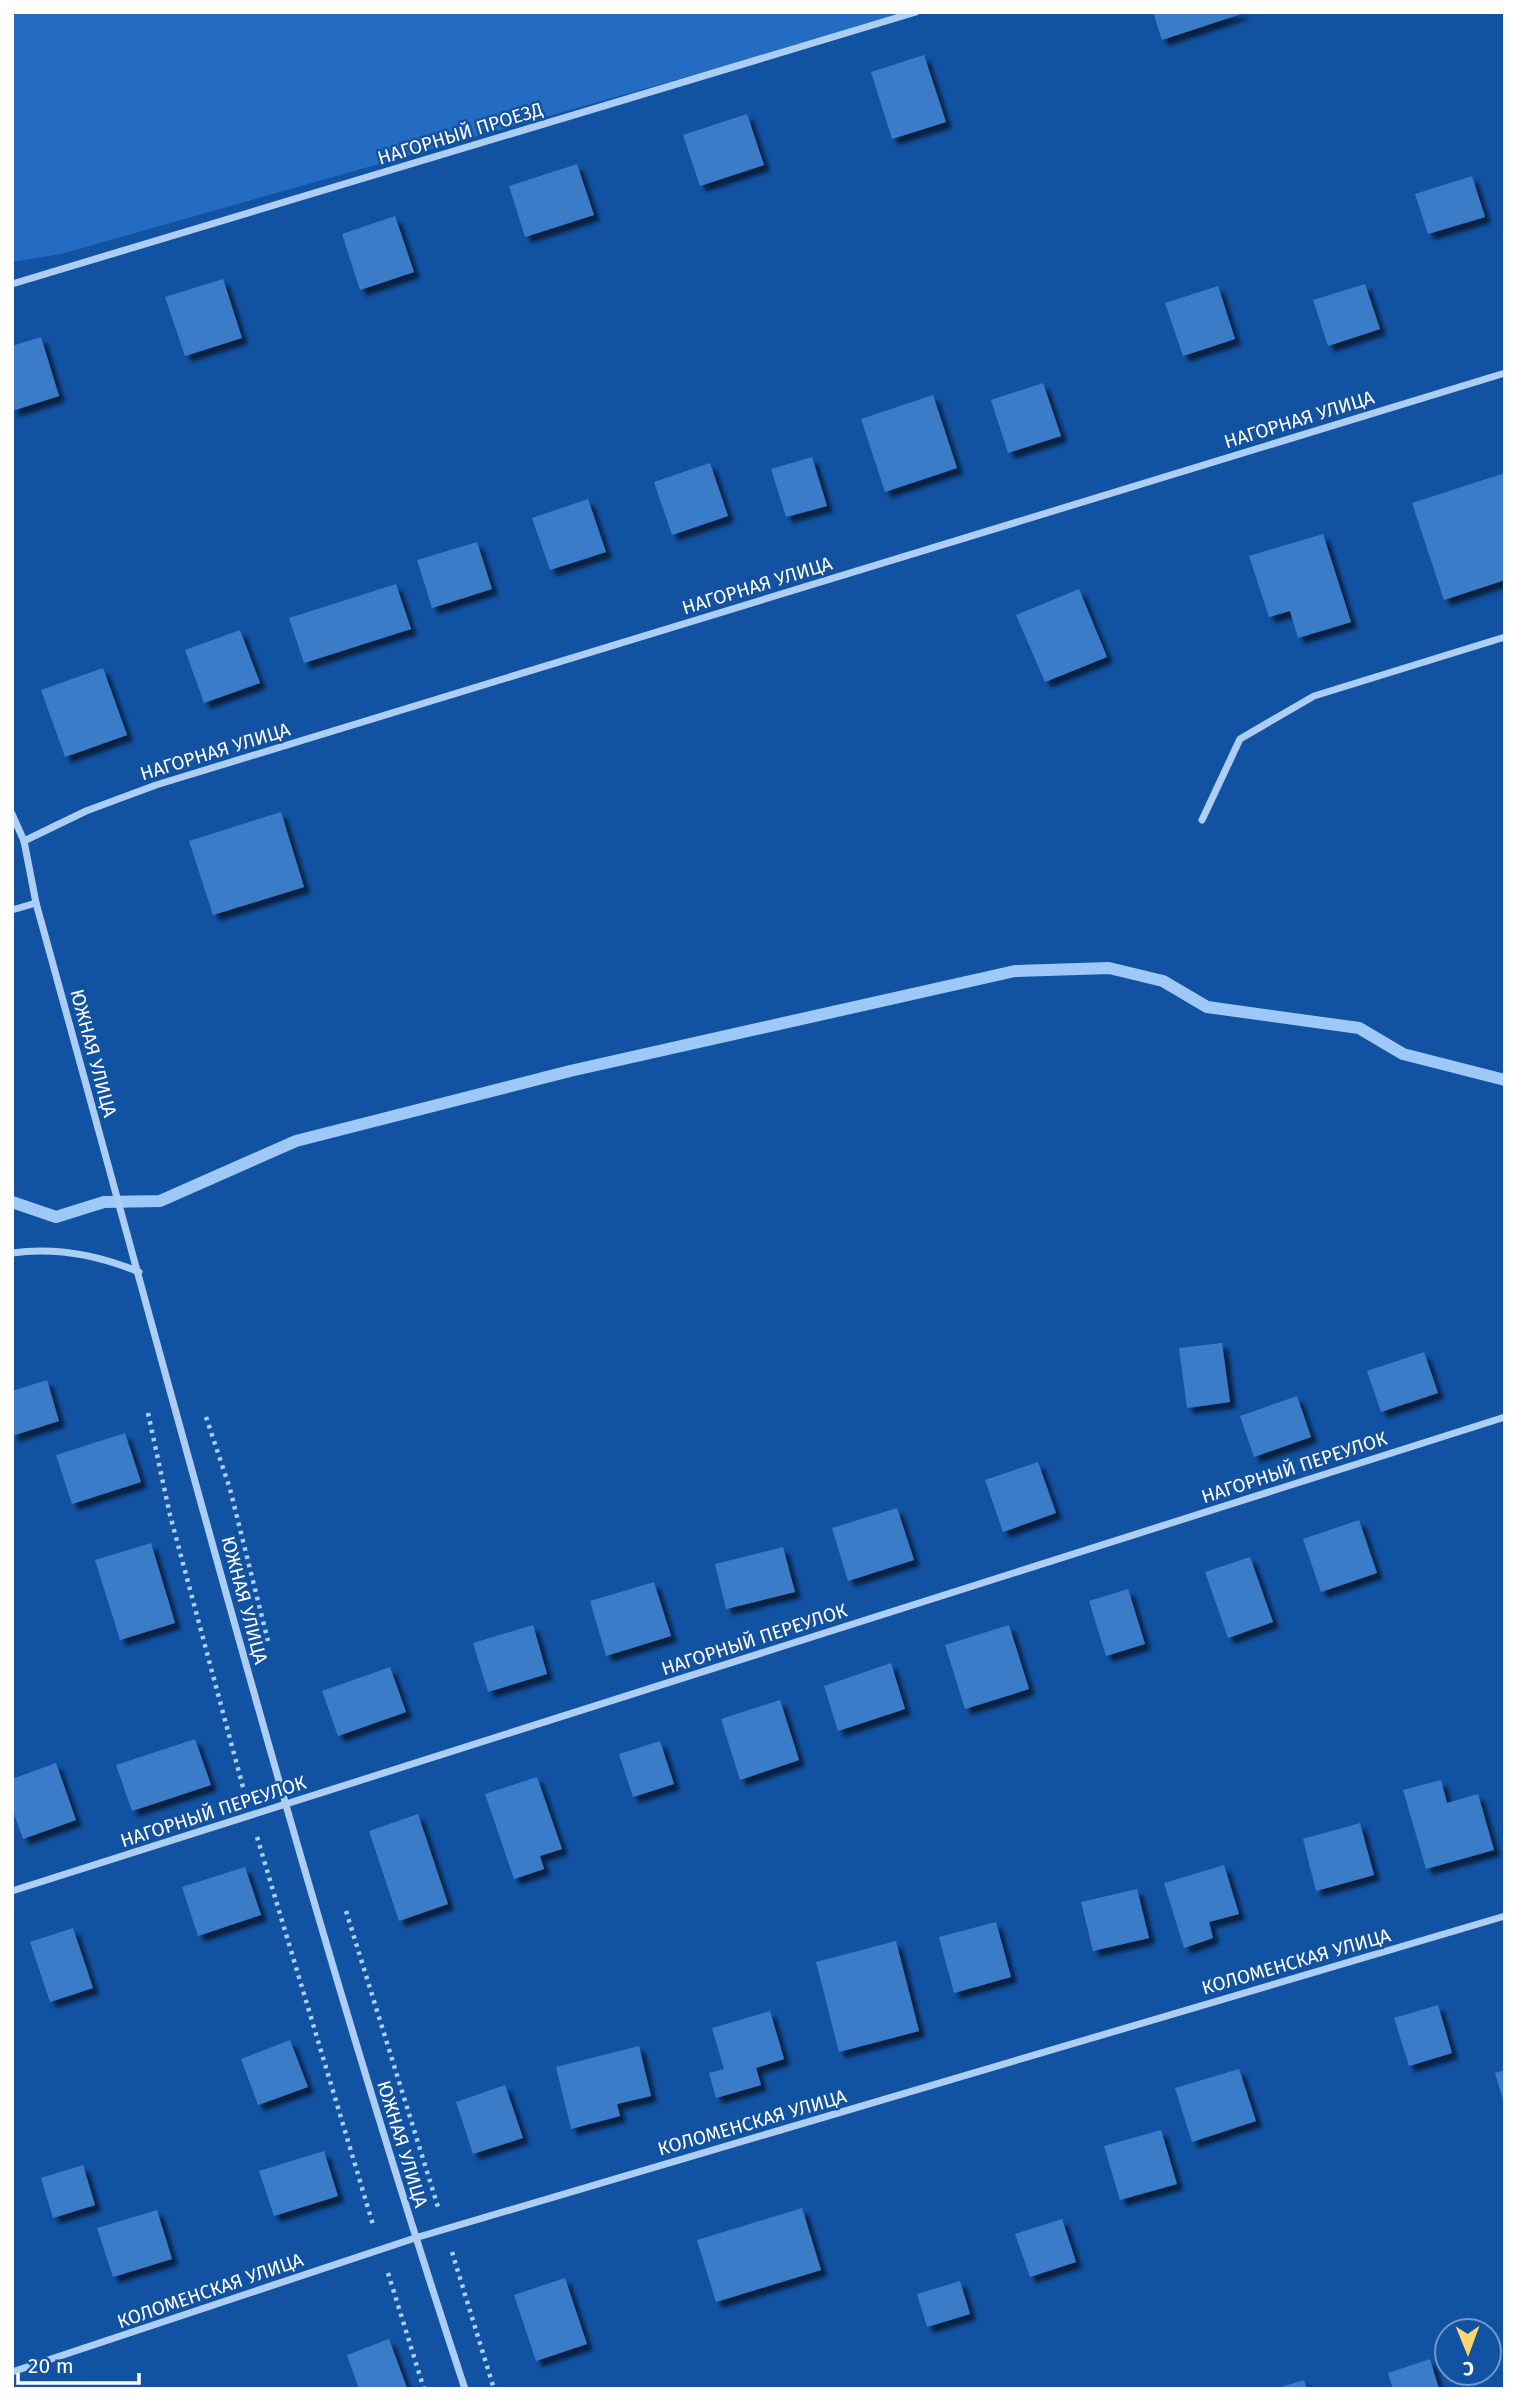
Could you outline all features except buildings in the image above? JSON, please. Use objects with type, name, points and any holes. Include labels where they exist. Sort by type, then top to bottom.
[{"type":"street","name":"НАГОРНЫЙ ПРОЕЗД","points":[[12,284],[916,12]]},
{"type":"street","name":"НАГОРНАЯ УЛИЦА","points":[[24,841],[86,811],[156,785],[1505,373]]},
{"type":"street","points":[[1202,820],[1240,739],[1314,696],[1505,637]]},
{"type":"street","name":"ЮЖНАЯ УЛИЦА","points":[[12,814],[24,841],[36,903],[285,1805],[415,2238],[465,2389]]},
{"type":"street","points":[[12,910],[36,903]]},
{"type":"street","points":[[12,1253],[33,1250],[101,1256],[139,1272]]},
{"type":"street","name":"НАГОРНЫЙ ПЕРЕУЛОК","points":[[12,1891],[1505,1417]]},
{"type":"street","name":"КОЛОМЕНСКАЯ УЛИЦА","points":[[12,2372],[415,2238],[1505,1916]]},
{"type":"path","points":[[147,1409],[170,1515],[250,1815],[424,2389]]},
{"type":"shaded area","points":[[12,12],[916,12],[61,254],[12,262]]},
{"type":"waterway","points":[[12,1202],[56,1217],[104,1202],[160,1201],[296,1141],[570,1071],[1015,971],[1109,968],[1163,981],[1207,1007],[1359,1028],[1403,1054],[1505,1080]]}]
